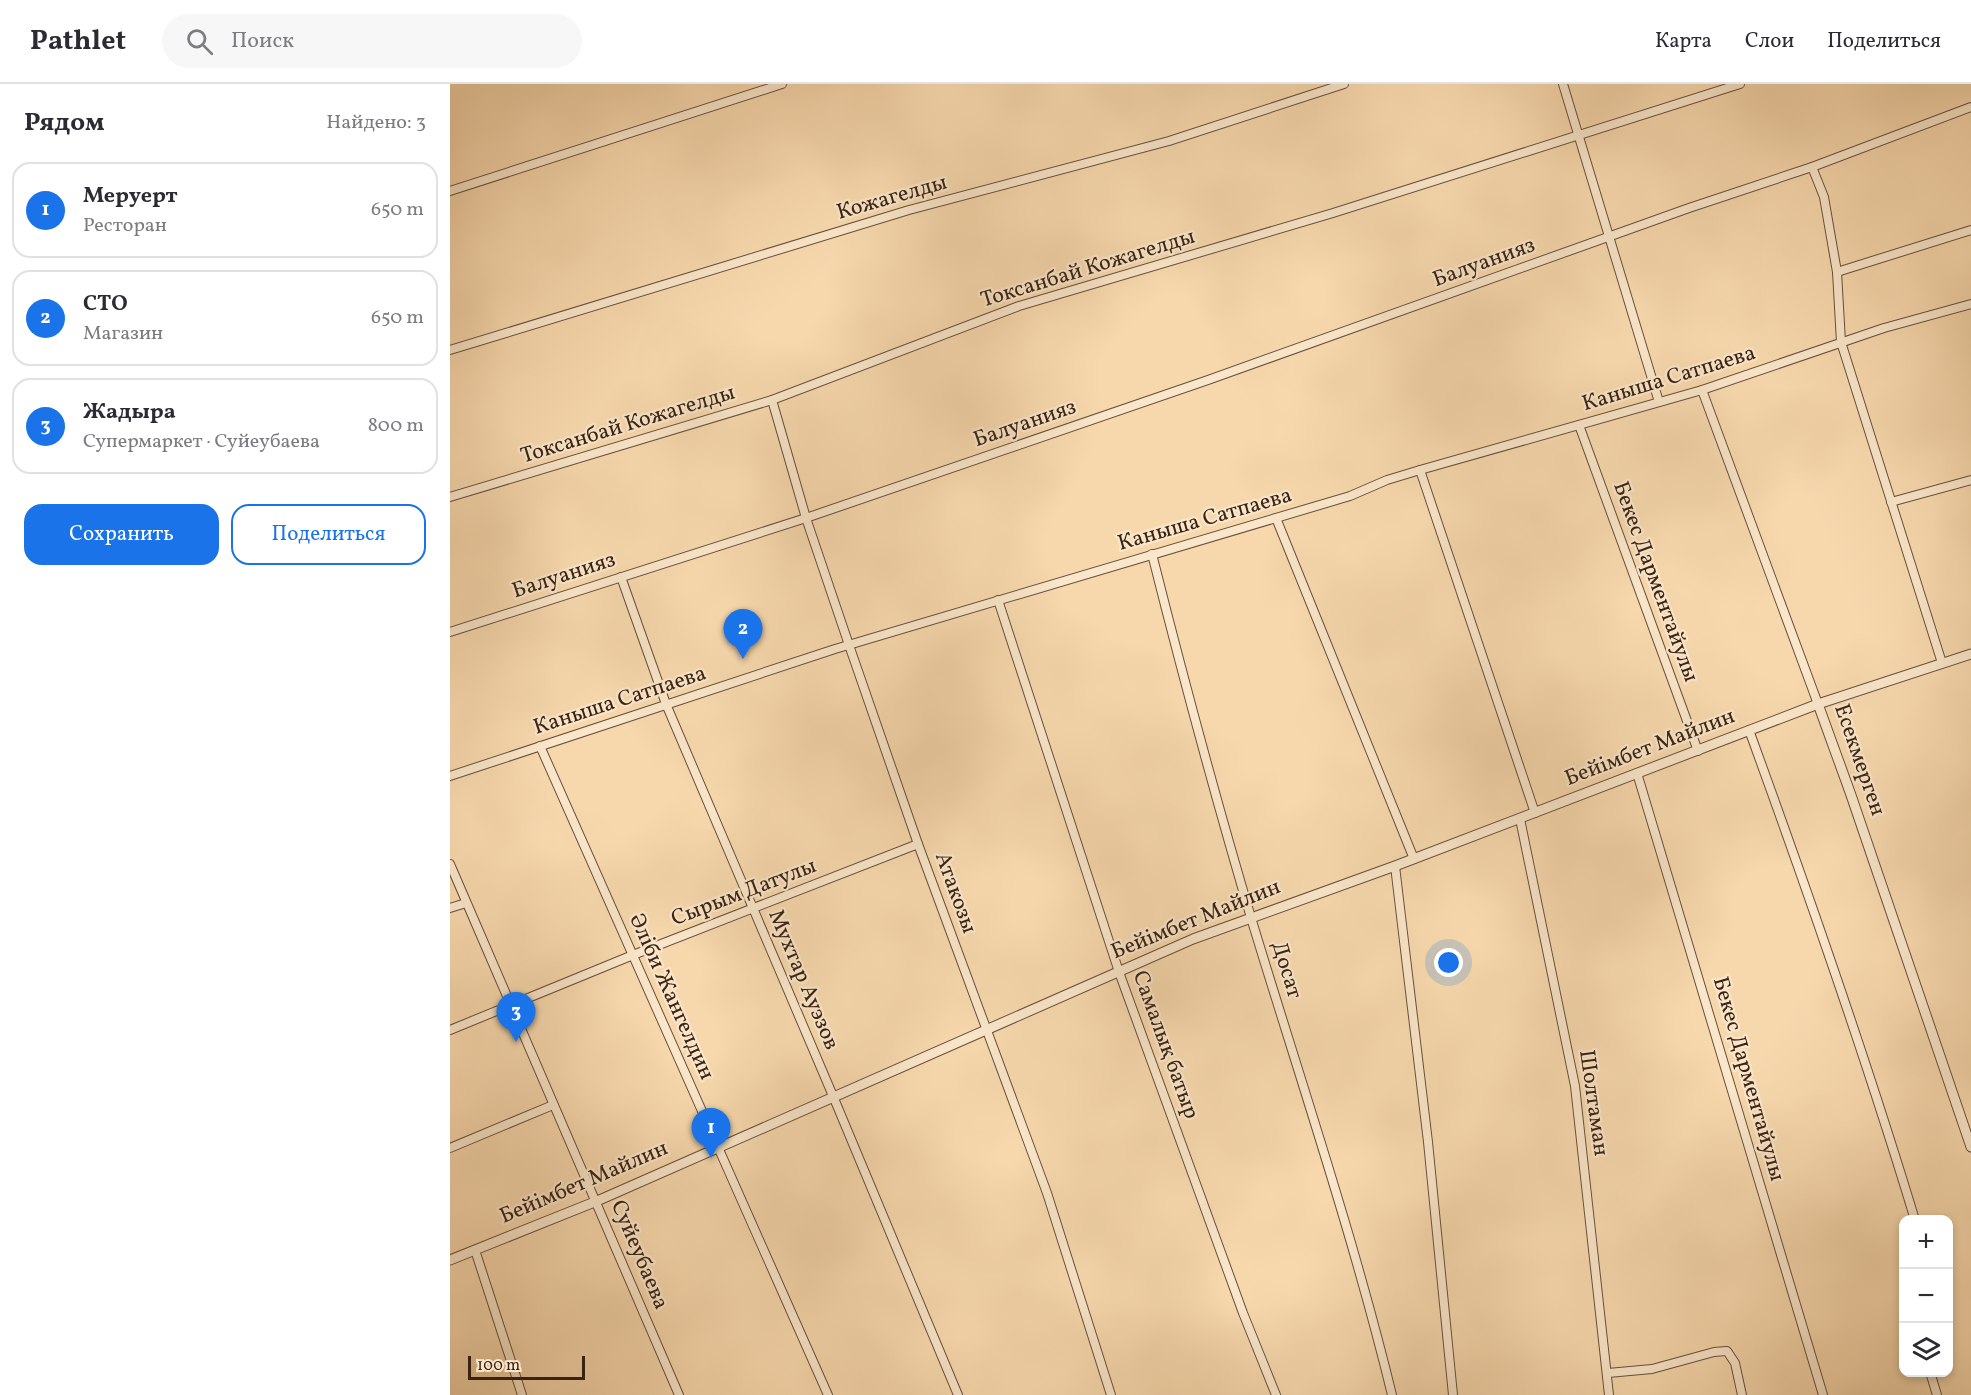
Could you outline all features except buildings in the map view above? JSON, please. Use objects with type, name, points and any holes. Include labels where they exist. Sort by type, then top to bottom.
[{"type":"street","points":[[450,191],[782,84]]},
{"type":"street","name":"Кожагелды","points":[[450,350],[909,210],[1169,141],[1344,84]]},
{"type":"street","points":[[1563,84],[1659,402]]},
{"type":"street","name":"Токсанбай Кожагелды","points":[[450,497],[772,400],[1019,306],[1333,213],[1740,84]]},
{"type":"street","points":[[1942,663],[1841,342],[1837,272],[1824,197],[1812,167],[1971,107]]},
{"type":"street","name":"Балуанияз","points":[[450,632],[806,518],[1219,376],[1812,167]]},
{"type":"street","points":[[1837,272],[1971,230]]},
{"type":"street","name":"Каныша Сатпаева","points":[[450,776],[849,645],[1350,496],[1387,480],[1420,470],[1702,390],[1884,328],[1971,304]]},
{"type":"street","name":"Eсекмерген","points":[[1702,390],[1851,795],[1971,1147]]},
{"type":"street","name":"Атакозы","points":[[772,400],[806,518],[849,645],[918,844],[1047,1192],[1112,1395]]},
{"type":"street","name":"Бекес Дарментайулы","points":[[1579,425],[1698,751]]},
{"type":"street","points":[[1420,470],[1535,813]]},
{"type":"street","points":[[1891,502],[1971,480]]},
{"type":"street","points":[[1276,518],[1414,859]]},
{"type":"street","name":"Досат","points":[[1152,554],[1191,708],[1251,918],[1372,1312],[1392,1395]]},
{"type":"street","name":"Мухтар Ауэзов","points":[[621,577],[666,704],[958,1395]]},
{"type":"street","name":"Самалық батыр","points":[[998,600],[1119,972],[1243,1313],[1276,1395]]},
{"type":"street","name":"Бейімбет Майлин","points":[[450,1260],[597,1201],[717,1146],[1193,939],[1414,859],[1818,704],[1971,654]]},
{"type":"street","points":[[1749,730],[1866,1064],[1913,1215]]},
{"type":"street","name":"Әліби Жангелдин","points":[[540,746],[828,1395]]},
{"type":"street","name":"Бекес Дарментайулы","points":[[1637,773],[1702,983],[1762,1194],[1823,1395]]},
{"type":"street","name":"Шолтаман","points":[[1520,819],[1575,1086],[1609,1395]]},
{"type":"street","name":"Сырым Датулы","points":[[450,1030],[633,955],[918,844]]},
{"type":"street","name":"Суйеубаева","points":[[450,864],[679,1395]]},
{"type":"street","points":[[1395,866],[1428,1142],[1453,1395]]},
{"type":"street","points":[[450,908],[466,903]]},
{"type":"street","points":[[450,1148],[553,1105]]},
{"type":"street","points":[[475,1250],[522,1395]]},
{"type":"street","points":[[1608,1373],[1652,1369],[1714,1352],[1726,1351],[1735,1363],[1742,1395]]},
{"type":"street","points":[[1932,1377],[1937,1395]]},
{"type":"place","name":"CTO","points":[[743,659]]},
{"type":"place","name":"Жадыра","points":[[516,1042]]},
{"type":"place","name":"Меруерт","points":[[711,1158]]}]
